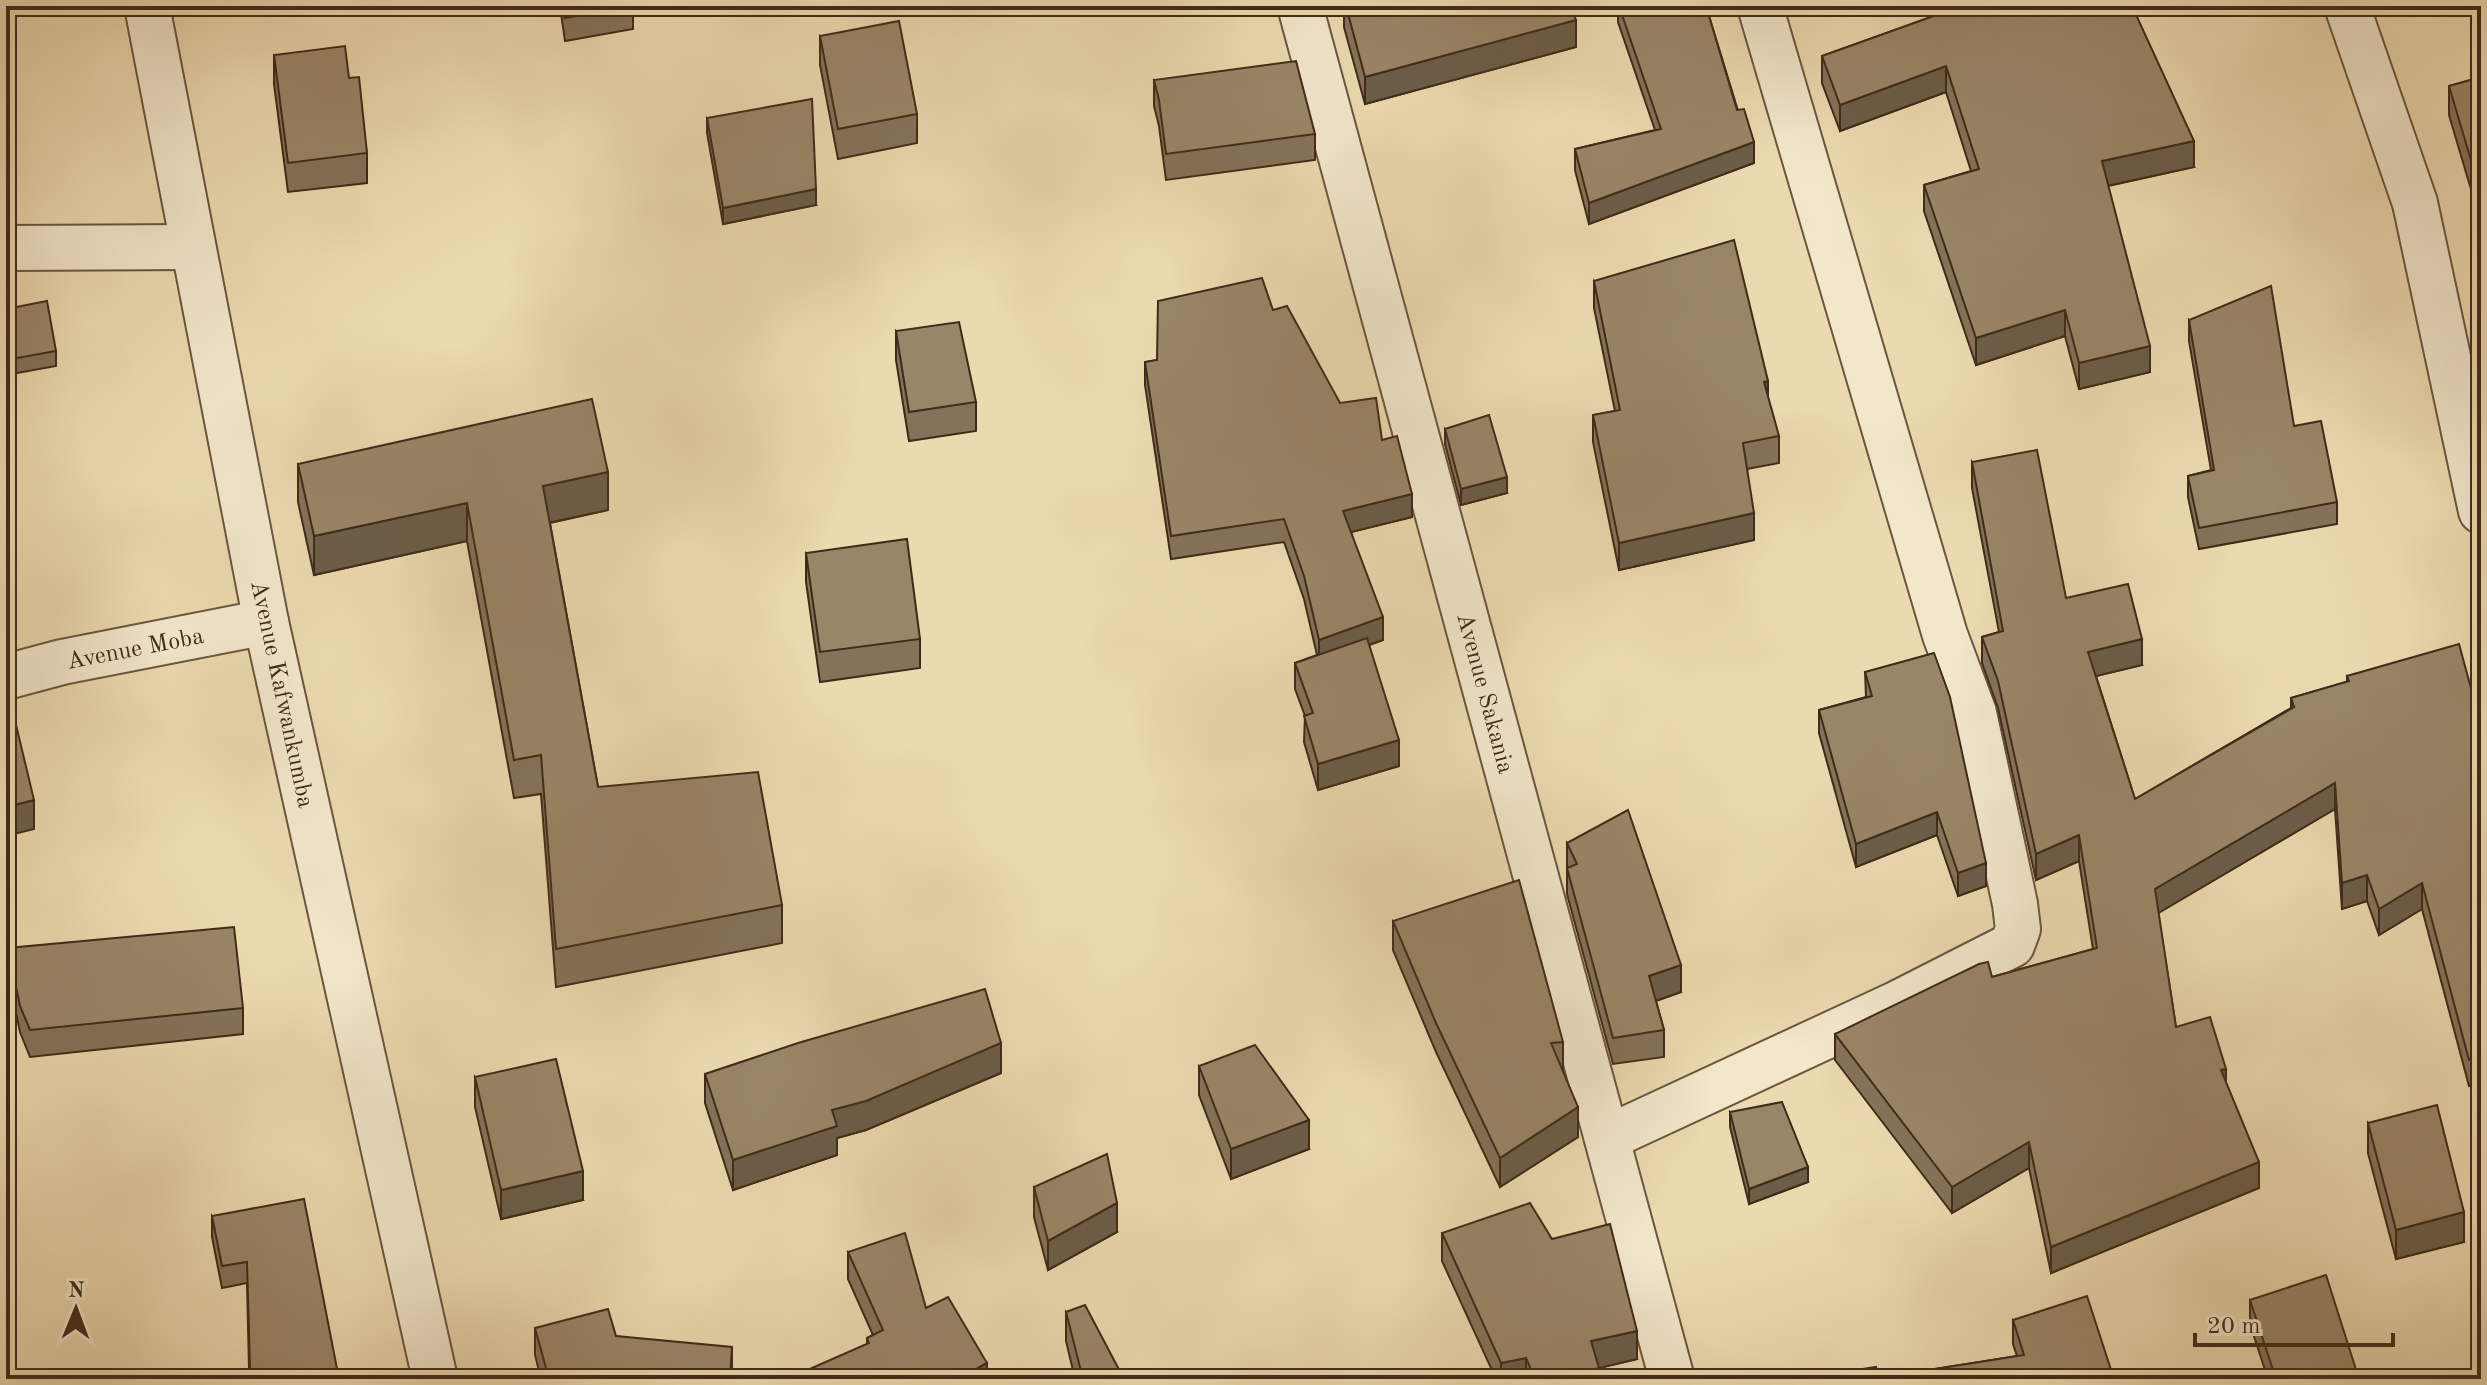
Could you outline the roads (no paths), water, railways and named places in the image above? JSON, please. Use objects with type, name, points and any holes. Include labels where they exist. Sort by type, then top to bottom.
[{"type":"street","name":"Avenue Kafwankumba","points":[[147,6],[266,622],[435,1379]]},
{"type":"street","name":"Avenue Sakania","points":[[1300,6],[1672,1379]]},
{"type":"street","points":[[1607,1138],[1896,1004],[2012,945],[2018,929],[1974,713],[1945,635],[1760,6]]},
{"type":"street","points":[[2347,6],[2415,203],[2481,511]]},
{"type":"street","points":[[6,248],[193,247]]},
{"type":"street","name":"Avenue Moba","points":[[6,677],[62,662],[266,622]]}]
